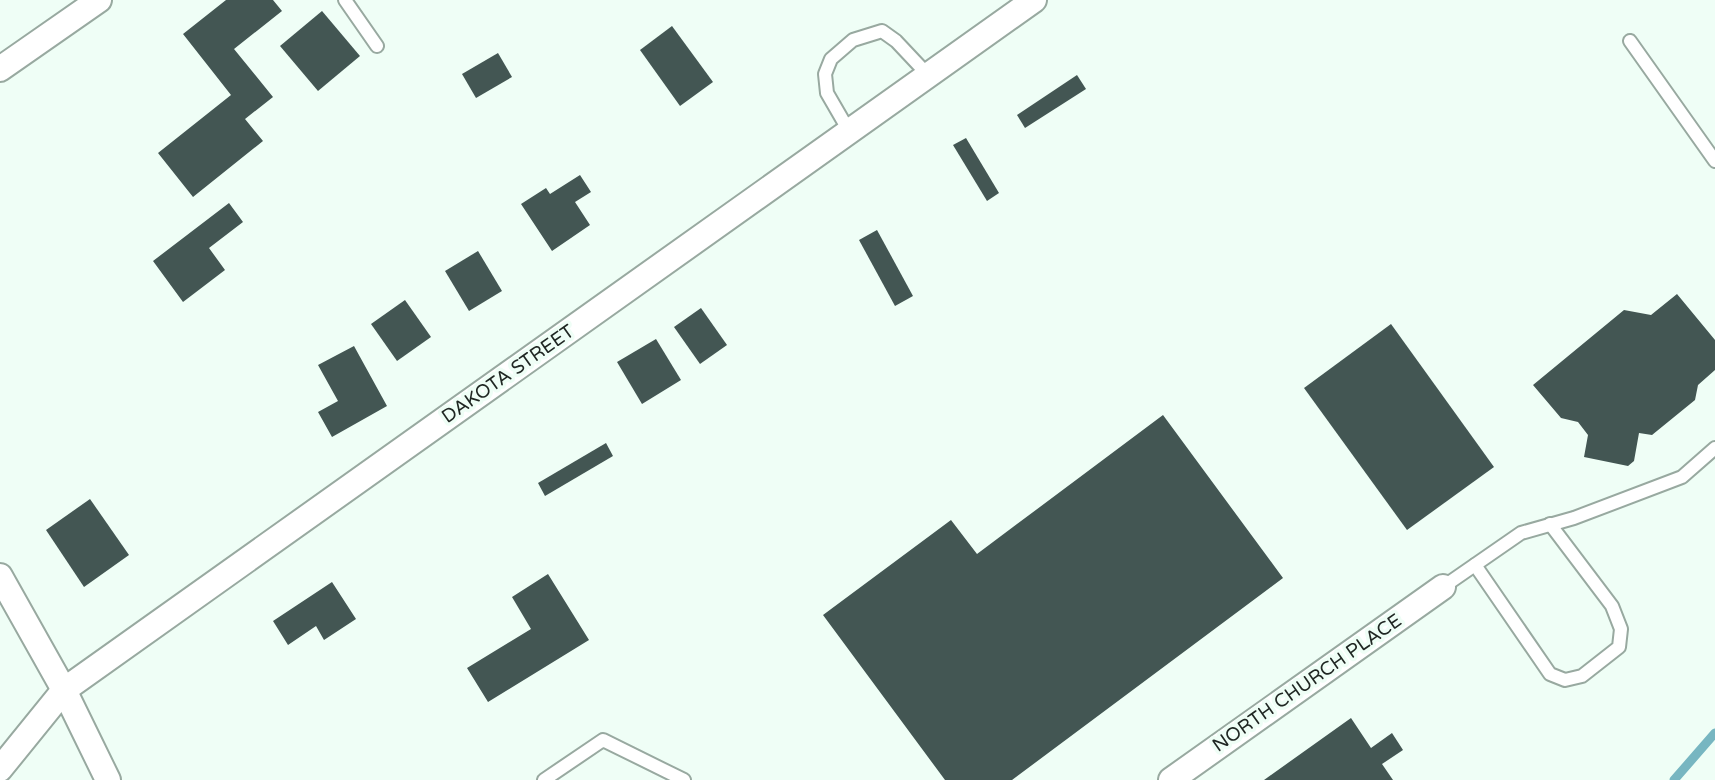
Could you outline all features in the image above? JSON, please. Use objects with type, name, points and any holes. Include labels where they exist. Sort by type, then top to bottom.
[{"type":"street","points":[[0,69],[99,0]]},
{"type":"street","name":"DAKOTA STREET","points":[[0,769],[64,690],[1034,0]]},
{"type":"street","points":[[0,576],[64,690],[108,780]]},
{"type":"street","name":"NORTH CHURCH PLACE","points":[[1171,780],[1443,587]]},
{"type":"lane","points":[[345,0],[377,46]]},
{"type":"lane","points":[[849,131],[827,93],[825,74],[831,59],[853,40],[882,31],[896,41],[928,75]]},
{"type":"lane","points":[[1630,41],[1715,161]]},
{"type":"lane","points":[[1443,587],[1521,533],[1574,517],[1682,477],[1715,448]]},
{"type":"lane","points":[[1475,565],[1550,674],[1565,680],[1582,676],[1619,647],[1621,629],[1612,606],[1550,524]]},
{"type":"lane","points":[[544,780],[603,740],[684,780]]},
{"type":"building","points":[[226,0],[273,0],[282,11],[234,49],[273,97],[245,119],[263,141],[193,197],[158,153],[231,95],[183,34]]},
{"type":"building","points":[[322,11],[360,56],[318,91],[280,46]]},
{"type":"building","points":[[672,26],[713,82],[680,106],[640,50]]},
{"type":"building","points":[[498,53],[512,77],[476,98],[462,74]]},
{"type":"building","points":[[1077,75],[1086,89],[1025,128],[1017,115]]},
{"type":"building","points":[[966,138],[999,193],[987,201],[953,145]]},
{"type":"building","points":[[580,175],[591,192],[575,202],[590,225],[552,251],[521,204],[546,188],[550,194]]},
{"type":"building","points":[[229,203],[243,222],[209,248],[225,270],[183,302],[153,261]]},
{"type":"building","points":[[877,230],[913,296],[895,306],[859,240]]},
{"type":"building","points":[[478,251],[502,291],[469,311],[445,271]]},
{"type":"building","points":[[1677,294],[1715,340],[1715,370],[1698,385],[1695,400],[1652,435],[1639,433],[1634,461],[1628,466],[1584,457],[1588,435],[1578,422],[1561,418],[1533,385],[1624,310],[1651,315]]},
{"type":"building","points":[[405,300],[431,337],[397,361],[371,324]]},
{"type":"building","points":[[701,308],[727,345],[700,364],[674,327]]},
{"type":"building","points":[[1391,324],[1494,467],[1407,530],[1304,388]]},
{"type":"building","points":[[656,339],[681,380],[642,404],[617,362]]},
{"type":"building","points":[[354,346],[387,406],[332,437],[318,412],[338,401],[318,365]]},
{"type":"building","points":[[1163,415],[1283,578],[1012,780],[945,780],[823,615],[951,520],[977,554]]},
{"type":"building","points":[[606,443],[613,456],[545,496],[538,483]]},
{"type":"building","points":[[90,499],[129,555],[84,587],[46,530]]},
{"type":"building","points":[[548,574],[589,640],[488,702],[467,668],[531,629],[512,597]]},
{"type":"building","points":[[332,582],[356,619],[324,640],[316,626],[288,645],[273,621]]},
{"type":"building","points":[[1351,718],[1371,748],[1392,733],[1403,750],[1382,764],[1393,780],[1264,780]]},
{"type":"waterway","points":[[1674,780],[1715,733]]}]
